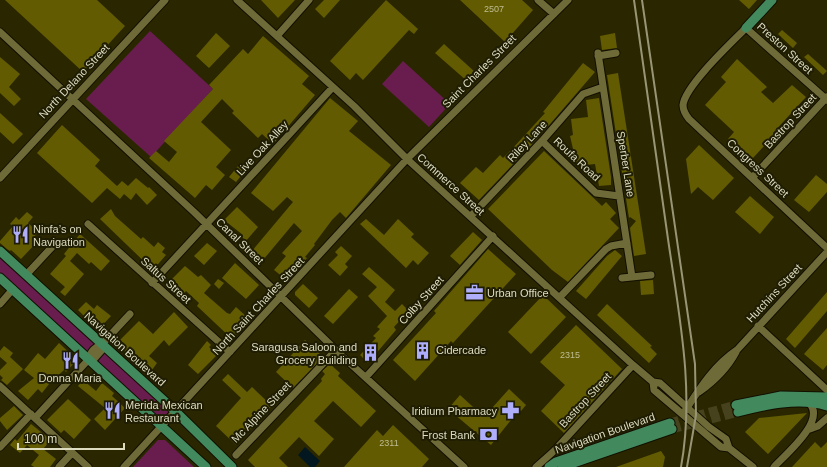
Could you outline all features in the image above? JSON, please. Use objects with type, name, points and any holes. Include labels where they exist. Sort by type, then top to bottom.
[{"type":"main road","points":[[746,28],[772,0]]},
{"type":"main road","name":"Navigation Boulevard","points":[[0,251],[175,411],[232,467]]},
{"type":"main road","points":[[0,278],[206,467]]},
{"type":"main road","points":[[827,397],[781,396],[737,409],[775,404],[809,403],[827,406]]},
{"type":"main road","name":"Navigation Boulevard","points":[[549,467],[556,462],[671,426],[562,467]]},
{"type":"street","name":"North Delano Street","points":[[0,178],[165,0]]},
{"type":"street","name":"Commerce Street","points":[[237,0],[333,87],[407,159],[633,365],[653,382],[660,383],[726,439],[729,448]]},
{"type":"street","points":[[277,36],[309,0]]},
{"type":"street","points":[[538,0],[554,14]]},
{"type":"street","name":"Saint Charles Street","points":[[407,159],[568,0]]},
{"type":"street","name":"Preston Street","points":[[746,28],[826,99]]},
{"type":"street","name":"Congress Street","points":[[746,28],[694,84],[685,99],[684,110],[689,119],[827,248]]},
{"type":"street","name":"Canal Street","points":[[0,32],[282,296],[336,350],[464,467]]},
{"type":"street","name":"Sperber Lane","points":[[616,53],[598,54],[632,277]]},
{"type":"street","name":"Live Oak Alley","points":[[152,283],[333,87]]},
{"type":"street","name":"Riley Lane","points":[[471,216],[542,141],[583,94],[603,87]]},
{"type":"street","name":"Bastrop Street","points":[[752,178],[826,99]]},
{"type":"street","name":"Roufa Road","points":[[542,141],[596,193],[619,196]]},
{"type":"street","name":"North Saint Charles Street","points":[[124,467],[407,159]]},
{"type":"street","name":"Saltus Street","points":[[88,224],[230,352]]},
{"type":"street","name":"Colby Street","points":[[366,377],[493,236]]},
{"type":"street","points":[[560,297],[606,249],[611,246],[627,243]]},
{"type":"street","points":[[26,276],[52,247]]},
{"type":"street","name":"Hutchins Street","points":[[683,414],[702,384],[726,357],[737,350],[827,252]]},
{"type":"street","points":[[622,278],[651,275]]},
{"type":"street","points":[[0,304],[13,289]]},
{"type":"street","points":[[0,447],[89,359],[96,357],[102,350],[102,344],[130,314]]},
{"type":"street","points":[[758,326],[827,390]]},
{"type":"street","name":"Mc Alpine Street","points":[[236,455],[336,350]]},
{"type":"street","name":"Bastrop Street","points":[[536,467],[554,451],[633,365]]},
{"type":"street","name":"Commerce Street","points":[[653,382],[654,390],[721,447],[729,448],[753,467]]},
{"type":"street","points":[[0,386],[88,467]]},
{"type":"street","points":[[774,467],[810,429],[815,414],[813,407],[809,403]]},
{"type":"street","points":[[810,429],[818,426],[827,418]]},
{"type":"street","points":[[59,467],[72,452]]},
{"type":"shaded area","points":[[150,31],[213,89],[151,157],[86,99]]},
{"type":"shaded area","points":[[403,61],[450,104],[429,127],[382,84]]},
{"type":"shaded area","points":[[0,256],[170,410],[161,420],[0,274]]},
{"type":"shaded area","points":[[158,440],[165,440],[194,467],[133,467]]},
{"type":"water","points":[[305,447],[320,461],[315,467],[310,467],[298,455]]},
{"type":"building","points":[[5,0],[97,0],[125,26],[83,72]]},
{"type":"building","points":[[261,0],[295,0],[278,18]]},
{"type":"building","points":[[324,0],[340,0],[324,18],[315,9]]},
{"type":"building","points":[[386,0],[418,29],[414,34],[409,30],[363,80],[356,73],[350,80],[330,61]]},
{"type":"building","points":[[460,0],[522,0],[533,10],[505,42]]},
{"type":"building","points":[[739,0],[757,0],[749,9]]},
{"type":"building","points":[[782,30],[797,43],[793,48],[778,34]]},
{"type":"building","points":[[216,33],[230,46],[209,68],[196,56]]},
{"type":"building","points":[[615,33],[617,48],[602,50],[600,36]]},
{"type":"building","points":[[263,36],[309,76],[302,84],[315,95],[273,144],[262,134],[258,138],[232,113],[234,111],[222,99],[201,122],[231,150],[216,167],[225,175],[212,190],[206,185],[195,198],[149,158],[156,151],[169,162],[177,152],[164,141],[213,89],[209,85],[243,49],[248,54]]},
{"type":"building","points":[[444,44],[475,72],[467,81],[435,53]]},
{"type":"building","points":[[808,54],[827,71],[823,75],[804,57]]},
{"type":"building","points":[[0,57],[20,74],[9,87],[21,99],[14,106],[0,93]]},
{"type":"building","points":[[737,59],[767,87],[761,92],[773,103],[792,85],[806,97],[773,133],[775,134],[753,158],[728,139],[734,132],[705,105],[726,82],[721,77]]},
{"type":"building","points":[[583,63],[595,72],[538,138],[479,200],[460,183],[476,167],[483,173],[500,155],[503,158],[545,113],[543,112]]},
{"type":"building","points":[[618,73],[646,254],[634,256],[630,228],[636,221],[630,217],[629,218],[607,75]]},
{"type":"building","points":[[330,98],[358,121],[349,131],[391,165],[346,218],[340,212],[332,220],[305,257],[307,258],[288,281],[274,270],[286,256],[282,253],[302,231],[294,223],[263,260],[252,251],[293,202],[287,197],[273,211],[251,193]]},
{"type":"building","points":[[599,98],[611,185],[599,186],[595,164],[577,166],[570,136],[573,135],[571,119],[588,117],[586,100]]},
{"type":"building","points":[[0,113],[23,134],[13,144],[0,132]]},
{"type":"building","points":[[62,125],[100,160],[95,166],[117,186],[122,181],[128,186],[136,178],[157,195],[147,205],[136,193],[131,200],[124,194],[120,199],[107,188],[92,203],[37,153]]},
{"type":"building","points":[[699,145],[734,178],[713,200],[698,187],[691,194],[686,159]]},
{"type":"building","points":[[544,151],[602,206],[606,202],[616,213],[610,219],[619,228],[568,282],[552,270],[488,209]]},
{"type":"building","points":[[238,166],[245,171],[236,182],[229,177]]},
{"type":"building","points":[[816,175],[827,184],[827,192],[809,212],[794,200]]},
{"type":"building","points":[[750,196],[774,217],[760,234],[735,212]]},
{"type":"building","points":[[237,207],[258,227],[246,241],[242,237],[243,235],[224,220]]},
{"type":"building","points":[[111,209],[115,216],[141,239],[143,237],[154,247],[158,242],[165,248],[162,252],[166,255],[153,270],[100,219]]},
{"type":"building","name":"Ninfa’s on Navigation","points":[[27,212],[33,217],[28,223],[38,232],[34,237],[38,241],[21,259],[0,243],[0,241],[13,226],[10,224],[16,217],[19,220]]},
{"type":"building","points":[[366,219],[384,235],[398,219],[414,234],[411,237],[429,253],[418,265],[413,260],[406,268],[360,224]]},
{"type":"building","points":[[473,232],[482,240],[460,265],[450,256]]},
{"type":"building","points":[[80,234],[110,261],[101,271],[91,262],[89,264],[77,253],[70,261],[84,274],[65,296],[60,292],[65,287],[50,274],[66,256],[64,254]]},
{"type":"building","points":[[207,243],[217,251],[204,265],[194,256]]},
{"type":"building","points":[[341,246],[352,256],[345,264],[348,267],[340,276],[328,265],[338,255],[335,252]]},
{"type":"building","points":[[488,249],[516,274],[453,343],[451,341],[415,381],[393,360],[436,313],[434,311]]},
{"type":"building","points":[[615,250],[622,256],[586,299],[576,291],[607,256]]},
{"type":"building","points":[[235,263],[259,285],[246,299],[222,278]]},
{"type":"building","points":[[185,266],[198,277],[201,275],[211,285],[204,293],[227,313],[230,314],[236,307],[250,320],[232,339],[197,306],[199,303],[186,291],[183,294],[181,292],[180,293],[168,283]]},
{"type":"building","points":[[369,267],[395,290],[385,302],[395,311],[402,304],[411,313],[406,318],[404,316],[394,327],[396,330],[368,363],[360,355],[376,338],[373,336],[380,329],[377,327],[387,316],[368,296],[377,287],[362,274]]},
{"type":"building","points":[[218,279],[224,283],[219,289],[214,284]]},
{"type":"building","points":[[653,280],[654,294],[641,295],[640,281]]},
{"type":"building","points":[[303,284],[318,298],[309,308],[295,295],[295,292]]},
{"type":"building","points":[[349,289],[358,297],[333,324],[324,316]]},
{"type":"building","points":[[827,292],[827,311],[795,348],[786,339]]},
{"type":"building","points":[[543,295],[566,317],[531,354],[508,332]]},
{"type":"building","points":[[86,302],[94,309],[97,305],[111,316],[98,330],[78,310]]},
{"type":"building","points":[[607,304],[652,346],[650,347],[657,354],[649,363],[597,315]]},
{"type":"building","points":[[174,312],[188,327],[169,346],[164,340],[149,356],[157,363],[152,370],[137,356],[134,360],[121,348],[124,344],[120,340],[139,321],[153,334]]},
{"type":"building","points":[[576,325],[622,369],[564,433],[541,411],[565,385],[540,362]]},
{"type":"building","points":[[827,328],[827,365],[823,370],[804,354]]},
{"type":"building","points":[[305,340],[323,357],[293,388],[276,372]]},
{"type":"building","points":[[207,341],[211,345],[209,347],[217,355],[198,374],[188,365]]},
{"type":"building","points":[[59,343],[77,360],[66,372],[64,370],[49,384],[42,393],[38,389],[28,400],[18,391],[34,378],[24,370],[38,353],[45,359]]},
{"type":"building","points":[[4,346],[13,353],[10,357],[23,369],[7,385],[1,380],[3,378],[0,375],[0,370],[7,363],[0,357],[0,351]]},
{"type":"building","points":[[330,364],[340,373],[338,376],[376,411],[361,427],[333,401],[314,421],[334,439],[319,456],[299,437],[279,458],[288,467],[255,467],[248,460],[322,381],[321,379],[325,374],[322,371]]},
{"type":"building","points":[[228,374],[247,392],[252,387],[272,406],[236,445],[216,426],[241,398],[222,380]]},
{"type":"building","points":[[83,380],[96,391],[102,383],[114,393],[112,396],[125,408],[105,430],[94,419],[105,408],[78,386]]},
{"type":"building","points":[[509,389],[526,405],[521,411],[519,410],[491,445],[448,409],[460,395],[484,417]]},
{"type":"building","points":[[68,399],[91,420],[74,439],[64,430],[61,433],[47,420]]},
{"type":"building","points":[[14,406],[23,415],[7,430],[0,421],[0,418]]},
{"type":"building","points":[[807,413],[768,454],[745,432],[759,418]]},
{"type":"building","points":[[31,424],[51,440],[43,449],[56,459],[50,467],[34,467],[31,465],[39,455],[27,445],[20,453],[10,445],[15,439],[17,441]]},
{"type":"building","points":[[393,425],[429,459],[422,467],[344,467],[377,430],[383,436]]},
{"type":"building","points":[[815,442],[821,448],[827,442],[827,467],[792,467]]},
{"type":"building","points":[[661,451],[665,457],[663,467],[616,467]]},
{"type":"tunnel","points":[[670,423],[736,405]]},
{"type":"tunnel","points":[[672,429],[738,412]]},
{"type":"railway","points":[[634,0],[684,353],[686,410],[685,438],[681,467]]},
{"type":"railway","points":[[642,0],[695,364],[696,415],[687,467]]},
{"type":"place","name":"Ninfa’s on Navigation","points":[[20,235]]},
{"type":"place","name":"Urban Office","points":[[474,293]]},
{"type":"place","name":"Cidercade","points":[[423,350]]},
{"type":"place","name":"Saragusa Saloon and Grocery Building","points":[[370,353]]},
{"type":"place","name":"Donna Maria","points":[[70,360]]},
{"type":"place","name":"Merida Mexican Restaurant","points":[[112,411]]},
{"type":"place","name":"Iridium Pharmacy","points":[[510,411]]},
{"type":"place","name":"Frost Bank","points":[[488,435]]}]
